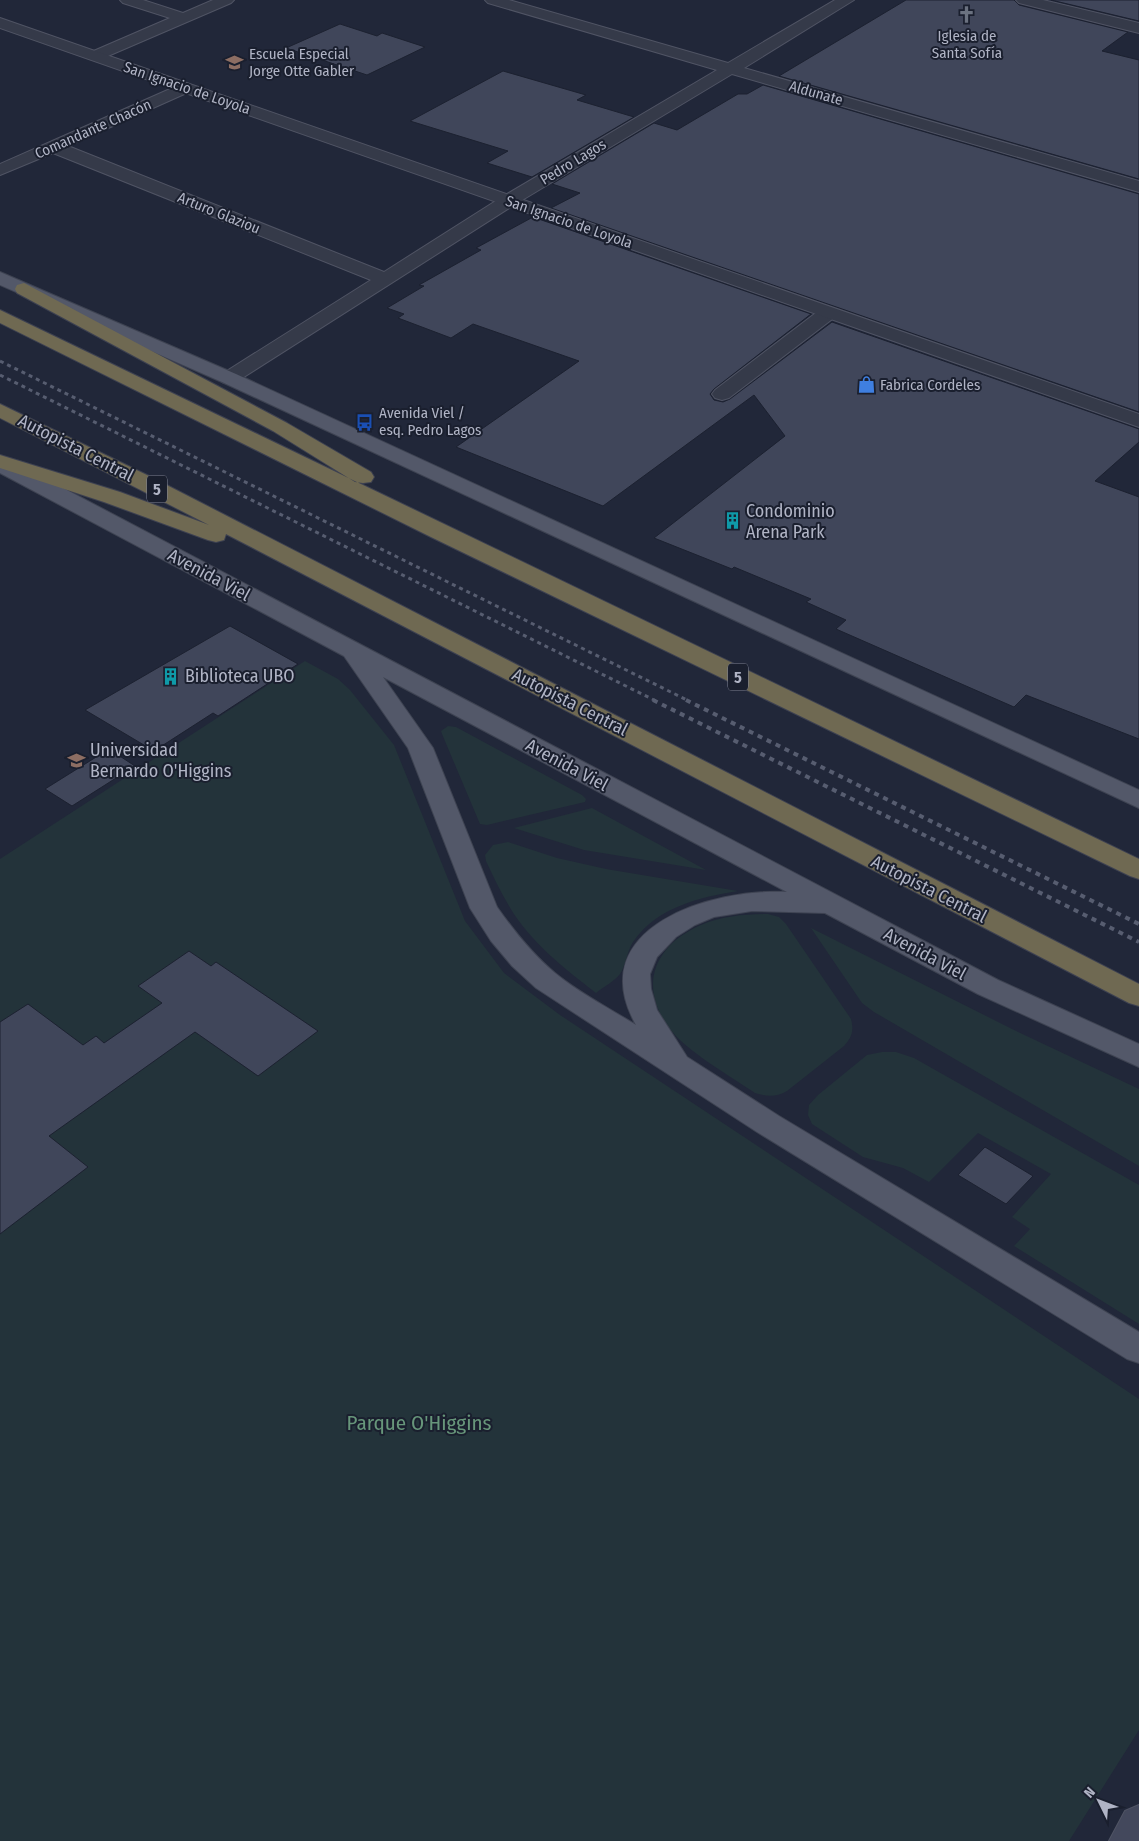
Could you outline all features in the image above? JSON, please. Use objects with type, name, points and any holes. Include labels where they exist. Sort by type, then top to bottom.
[{"type":"highway","points":[[24,289],[82,322],[297,436],[388,494],[439,532]]},
{"type":"highway","name":"5","points":[[0,316],[439,532],[1139,870]]},
{"type":"highway","name":"Autopista Central","points":[[0,410],[313,569],[1139,996]]},
{"type":"highway","points":[[0,462],[112,497],[313,569]]},
{"type":"main road","points":[[0,278],[229,378],[1139,800]]},
{"type":"main road","name":"Avenida Viel","points":[[0,462],[352,651],[988,987],[1139,1056]]},
{"type":"main road","points":[[352,651],[420,748],[430,768],[468,873],[484,908],[501,934],[522,959],[546,981],[768,1124],[1139,1349]]},
{"type":"main road","points":[[679,1066],[645,1015],[638,995],[636,977],[639,966],[643,956],[654,942],[685,919],[724,906],[767,901],[837,908]]},
{"type":"main road","points":[[1129,1841],[1139,1825]]},
{"type":"street","points":[[128,0],[184,18]]},
{"type":"street","points":[[95,56],[226,0]]},
{"type":"street","name":"Aldunate","points":[[493,0],[1139,187]]},
{"type":"street","name":"Pedro Lagos","points":[[229,378],[508,200],[846,0]]},
{"type":"street","points":[[1024,0],[1139,28]]},
{"type":"street","name":"San Ignacio de Loyola","points":[[0,23],[1139,421]]},
{"type":"street","name":"Comandante Chacón","points":[[0,170],[185,88]]},
{"type":"street","name":"Arturo Glaziou","points":[[52,146],[385,279]]},
{"type":"street","points":[[722,394],[828,313]]},
{"type":"green space","name":"Parque O'Higgins","points":[[305,661],[338,679],[350,690],[394,745],[465,921],[504,973],[560,1015],[1139,1399],[1139,1730],[1069,1841],[0,1841],[0,859]]},
{"type":"green space","points":[[448,726],[456,727],[582,795],[586,799],[585,802],[487,825],[480,824],[441,731]]},
{"type":"green space","points":[[592,808],[706,870],[584,850],[514,828]]},
{"type":"green space","points":[[508,842],[557,858],[606,869],[738,891],[694,901],[667,912],[654,920],[633,942],[620,974],[596,993],[537,943],[517,919],[497,884],[485,855],[493,845]]},
{"type":"green space","points":[[768,914],[779,917],[786,924],[851,1019],[852,1027],[851,1037],[844,1046],[787,1091],[772,1096],[755,1093],[702,1058],[682,1042],[663,1019],[656,1003],[653,987],[655,972],[660,958],[670,945],[684,934],[717,919]]},
{"type":"green space","points":[[811,928],[1012,1029],[1139,1089],[1139,1166],[874,1012],[862,1003]]},
{"type":"green space","points":[[896,1052],[914,1058],[1139,1185],[1139,1324],[1014,1246],[1030,1229],[1012,1217],[1051,1174],[978,1133],[929,1182],[903,1168],[863,1157],[812,1124],[808,1115],[809,1105],[818,1095],[867,1055]]},
{"type":"building","points":[[906,0],[1014,0],[1019,5],[1128,32],[1102,51],[1139,60],[1139,179],[779,76]]},
{"type":"building","points":[[1051,0],[1139,0],[1139,21]]},
{"type":"building","points":[[340,24],[377,36],[382,33],[425,47],[367,75],[286,48]]},
{"type":"building","points":[[503,71],[586,95],[577,100],[634,117],[532,177],[487,163],[508,151],[410,121]]},
{"type":"building","points":[[763,85],[1139,194],[1139,412],[551,208],[580,193],[552,184],[654,123],[677,130],[738,94],[747,94]]},
{"type":"building","points":[[533,217],[811,314],[714,389],[710,394],[714,400],[723,402],[730,399],[832,322],[1139,429],[1139,442],[1095,481],[1139,497],[1139,739],[1026,695],[1014,707],[836,629],[846,620],[806,602],[811,599],[734,567],[732,569],[654,538],[785,436],[754,395],[603,506],[456,447],[579,361],[473,324],[451,338],[398,318],[404,314],[387,308],[424,286],[419,285],[481,250],[476,248]]},
{"type":"building","name":"Biblioteca UBO","points":[[230,626],[298,664],[218,716],[213,713],[154,751],[85,710]]},
{"type":"building","points":[[109,749],[135,766],[72,806],[45,789]]},
{"type":"building","points":[[189,951],[211,966],[216,962],[318,1031],[258,1076],[195,1032],[49,1136],[88,1167],[0,1234],[0,1022],[28,1004],[83,1045],[96,1036],[104,1043],[162,1003],[138,986]]},
{"type":"building","points":[[985,1147],[1033,1176],[1006,1204],[958,1175]]},
{"type":"railway","points":[[0,361],[689,701]]},
{"type":"railway","points":[[0,375],[656,701]]},
{"type":"railway","points":[[653,700],[1139,942]]},
{"type":"railway","points":[[686,700],[1139,924]]},
{"type":"place","name":"Iglesia de Santa Sofía","points":[[967,15]]},
{"type":"place","name":"Escuela Especial Jorge Otte Gabler","points":[[235,63]]},
{"type":"place","name":"Fabrica Cordeles","points":[[866,385]]},
{"type":"place","name":"Avenida Viel / esq. Pedro Lagos","points":[[365,422]]},
{"type":"place","name":"Condominio Arena Park","points":[[732,521]]},
{"type":"place","name":"Biblioteca UBO","points":[[171,676]]},
{"type":"place","name":"Universidad Bernardo O'Higgins","points":[[76,760]]}]
